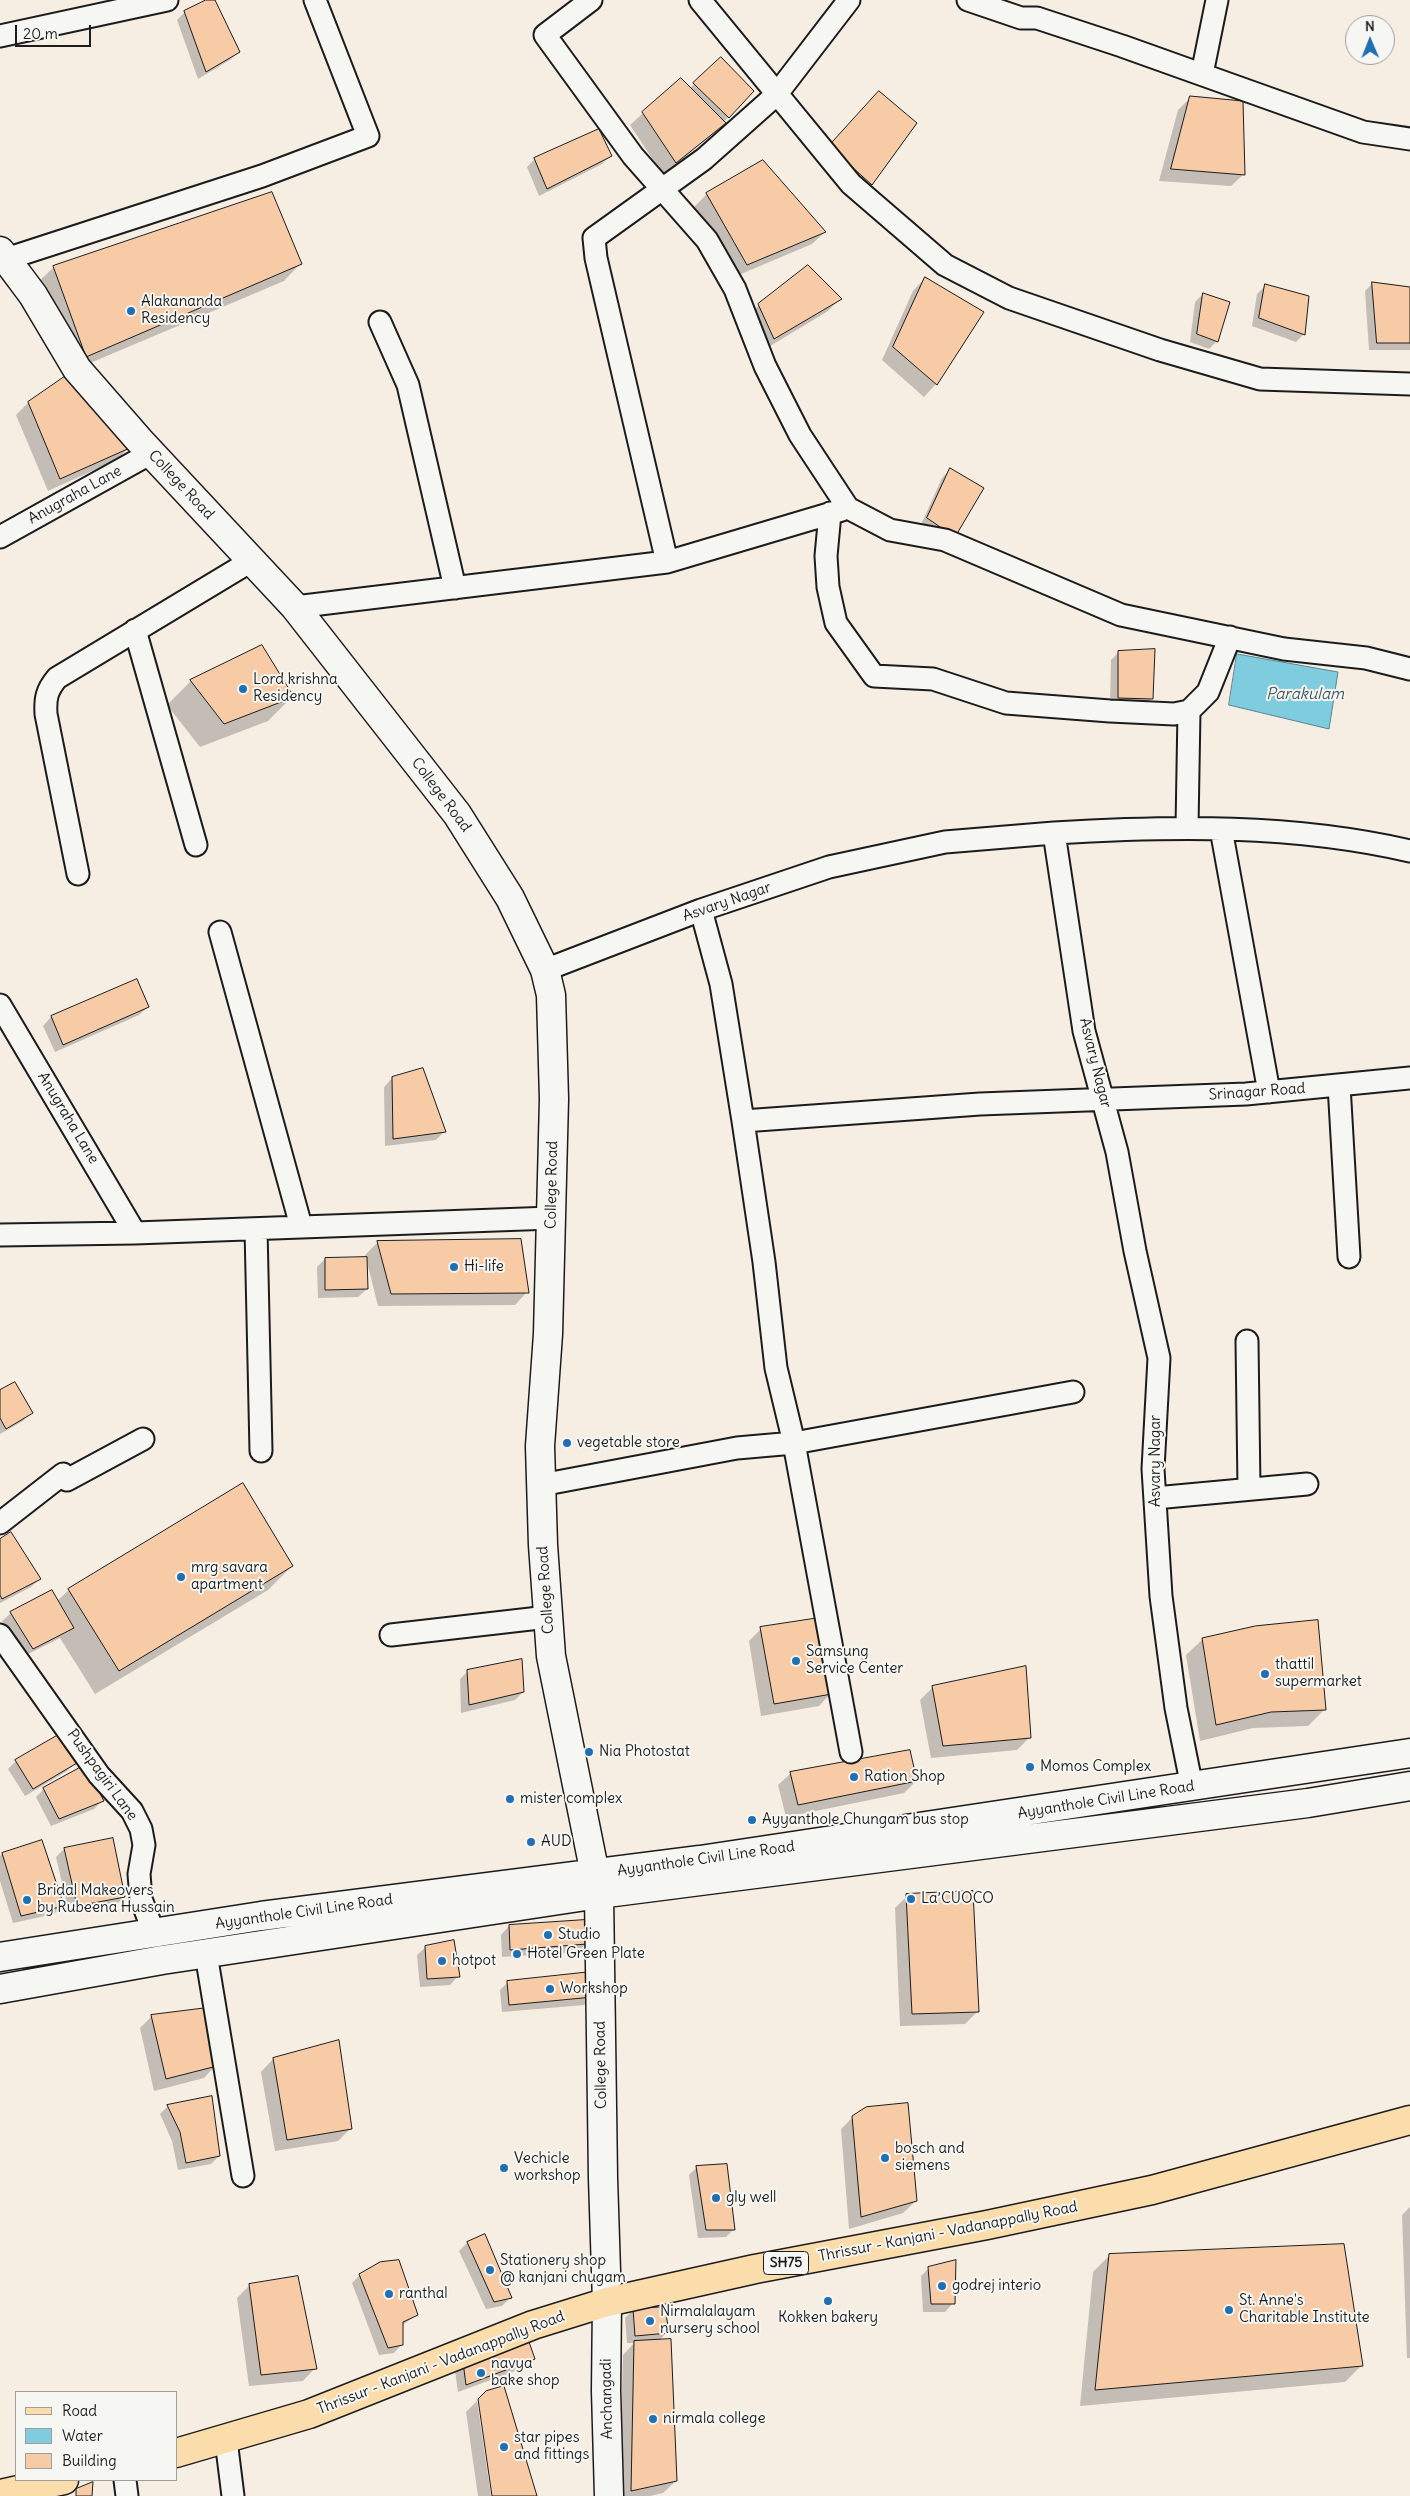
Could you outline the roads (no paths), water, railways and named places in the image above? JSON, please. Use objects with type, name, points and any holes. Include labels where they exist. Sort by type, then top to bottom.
[{"type":"main road","name":"College Road","points":[[2,257],[32,295],[77,369],[151,453],[295,607],[457,814],[510,898],[545,970],[551,994],[554,1099],[548,1334],[540,1446],[541,1485],[551,1656],[597,1884],[607,2302]]},
{"type":"main road","name":"Ayyanthole Civil Line Road","points":[[9,1987],[597,1884],[1410,1753]]},
{"type":"main road","points":[[597,1884],[1308,1803],[1410,1786]]},
{"type":"main road","name":"Ayyanthole Civil Line Road","points":[[7,1956],[261,1916],[597,1884]]},
{"type":"main road","points":[[7,1956],[9,1987]]},
{"type":"main road","name":"Thrissur - Kanjani - Vadanappally Road","points":[[178,2452],[310,2414],[533,2325],[607,2302],[755,2269],[987,2225],[1152,2190],[1410,2120]]},
{"type":"main road","name":"Anchangadi","points":[[607,2302],[606,2391],[609,2496]]},
{"type":"main road","points":[[0,2494],[59,2481]]},
{"type":"street","points":[[0,36],[168,0]]},
{"type":"street","points":[[2,257],[262,176],[368,136],[315,0]]},
{"type":"street","points":[[591,0],[545,35],[633,156],[660,189],[707,240],[735,289],[765,366],[839,511],[826,556],[828,587],[836,623],[874,676],[933,679],[1006,703],[1032,706],[1165,713],[1189,711],[1208,692],[1230,637]]},
{"type":"street","points":[[700,0],[776,95],[851,184],[945,265],[1009,298],[1160,350],[1260,379],[1410,384]]},
{"type":"street","points":[[667,562],[594,248],[594,238],[704,159],[776,95],[849,0]]},
{"type":"street","points":[[968,0],[1021,18],[1037,18],[1202,74],[1363,132],[1410,140]]},
{"type":"street","points":[[1202,74],[1217,0]]},
{"type":"street","points":[[380,322],[408,385],[455,588]]},
{"type":"street","name":"Anugraha Lane","points":[[0,537],[151,453]]},
{"type":"street","points":[[295,607],[667,562],[839,511],[890,530],[945,540],[1121,614],[1284,649],[1366,658],[1410,669]]},
{"type":"street","points":[[78,874],[45,700],[49,688],[57,678],[251,561]]},
{"type":"street","points":[[135,630],[196,845]]},
{"type":"street","points":[[1187,827],[1189,711]]},
{"type":"street","points":[[1054,833],[1187,827],[1221,828],[1278,831],[1376,843],[1410,851]]},
{"type":"street","points":[[1221,828],[1269,1092]]},
{"type":"street","name":"Asvary Nagar","points":[[545,970],[700,910],[828,867],[945,842],[1054,833],[1084,1030],[1104,1100],[1159,1358],[1153,1469],[1161,1596],[1176,1708],[1192,1787]]},
{"type":"street","points":[[700,910],[721,984],[764,1262],[776,1368],[794,1442],[851,1752]]},
{"type":"street","points":[[220,932],[301,1226]]},
{"type":"street","name":"Anugraha Lane","points":[[0,1005],[135,1233]]},
{"type":"street","name":"Srinagar Road","points":[[743,1121],[980,1104],[1269,1092],[1410,1078]]},
{"type":"street","points":[[1339,1085],[1349,1257]]},
{"type":"street","points":[[0,1235],[135,1233],[552,1218]]},
{"type":"street","points":[[256,1228],[261,1451]]},
{"type":"street","points":[[1247,1341],[1249,1488]]},
{"type":"street","points":[[541,1485],[737,1448],[794,1442],[1073,1392]]},
{"type":"street","points":[[0,1523],[63,1474],[67,1480],[143,1439]]},
{"type":"street","points":[[1154,1498],[1306,1484]]},
{"type":"street","points":[[391,1635],[548,1617]]},
{"type":"street","name":"Pushpagiri Lane","points":[[0,1635],[100,1776],[132,1810],[141,1829],[144,1845],[139,1874],[140,1893],[154,1934]]},
{"type":"street","points":[[206,1954],[243,2176]]},
{"type":"street","points":[[226,2440],[233,2496]]},
{"type":"street","points":[[125,2481],[127,2496]]},
{"type":"water","name":"Parakulam","points":[[1237,654],[1338,672],[1329,729],[1229,705]]},
{"type":"place","name":"Alakananda Residency","points":[[131,311]]},
{"type":"place","name":"Lord krishna Residency","points":[[243,689]]},
{"type":"place","name":"Hi-life","points":[[454,1267]]},
{"type":"place","name":"vegetable store","points":[[567,1443]]},
{"type":"place","name":"mrg savara apartment","points":[[181,1577]]},
{"type":"place","name":"Samsung Service Center","points":[[796,1661]]},
{"type":"place","name":"thattil supermarket","points":[[1265,1674]]},
{"type":"place","name":"Nia Photostat","points":[[589,1752]]},
{"type":"place","name":"Momos Complex","points":[[1030,1767]]},
{"type":"place","name":"Ration Shop","points":[[854,1777]]},
{"type":"place","name":"mister complex","points":[[510,1799]]},
{"type":"place","name":"Ayyanthole Chungam bus stop","points":[[752,1820]]},
{"type":"place","name":"AUD","points":[[531,1842]]},
{"type":"place","name":"La’CUOCO","points":[[911,1899]]},
{"type":"place","name":"Bridal Makeovers by Rubeena Hussain","points":[[27,1900]]},
{"type":"place","name":"Studio","points":[[548,1935]]},
{"type":"place","name":"Hotel Green Plate","points":[[517,1954]]},
{"type":"place","name":"hotpot","points":[[442,1961]]},
{"type":"place","name":"Workshop","points":[[550,1989]]},
{"type":"place","name":"bosch and siemens","points":[[885,2158]]},
{"type":"place","name":"Vechicle workshop","points":[[504,2168]]},
{"type":"place","name":"gly well","points":[[716,2198]]},
{"type":"place","name":"Stationery shop @ kanjani chugam","points":[[490,2270]]},
{"type":"place","name":"godrej interio","points":[[942,2286]]},
{"type":"place","name":"ranthal","points":[[389,2294]]},
{"type":"place","name":"Kokken bakery","points":[[828,2301]]},
{"type":"place","name":"St. Anne's Charitable Institute","points":[[1229,2310]]},
{"type":"place","name":"Nirmalalayam nursery school","points":[[650,2321]]},
{"type":"place","name":"navya bake shop","points":[[481,2373]]},
{"type":"place","name":"nirmala college","points":[[653,2419]]},
{"type":"place","name":"star pipes and fittings","points":[[504,2447]]}]
